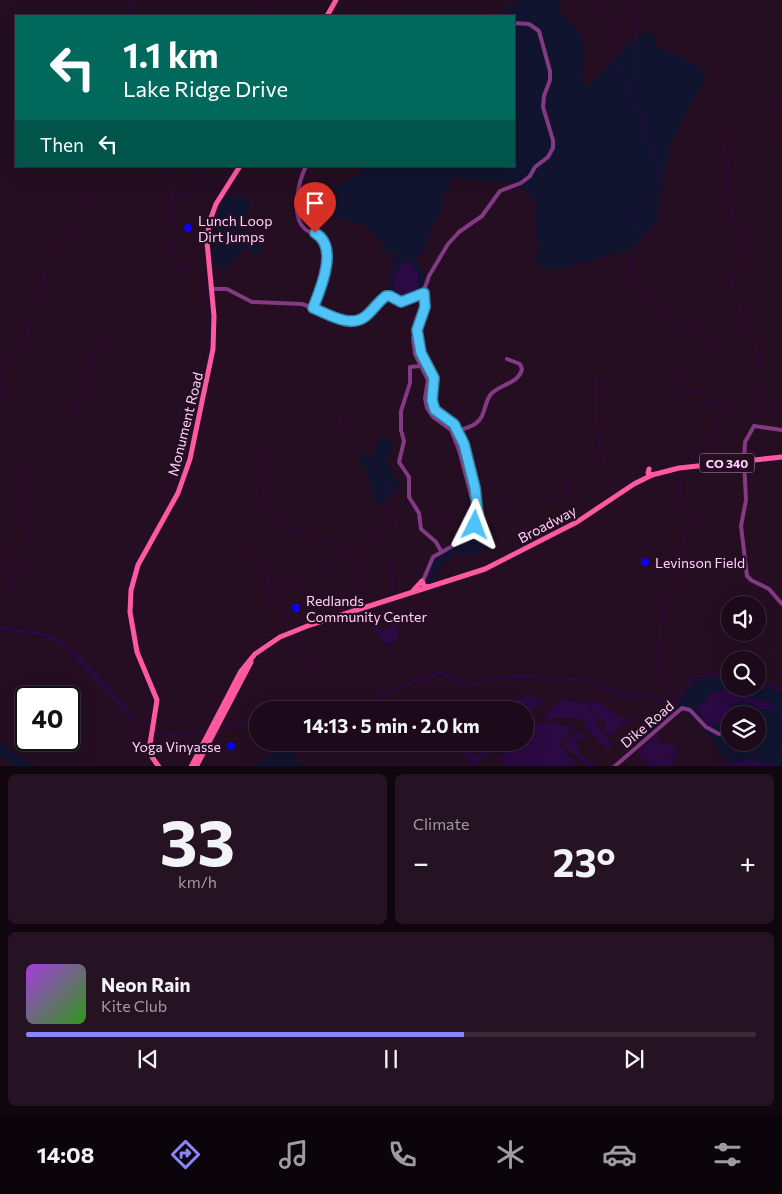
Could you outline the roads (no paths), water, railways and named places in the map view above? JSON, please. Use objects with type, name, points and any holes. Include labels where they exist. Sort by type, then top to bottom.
[{"type":"main road","points":[[328,15],[336,0]]},
{"type":"main road","name":"Monument Road","points":[[159,766],[152,757],[150,744],[157,710],[156,694],[137,652],[130,612],[131,590],[138,565],[178,493],[188,466],[213,354],[214,316],[207,242],[209,223],[216,204],[239,167]]},
{"type":"main road","name":"Broadway","points":[[196,766],[234,682],[251,657],[267,645],[297,630],[485,568],[563,530],[652,474],[678,468],[782,457]]},
{"type":"main road","points":[[649,469],[648,473],[652,474]]},
{"type":"main road","points":[[422,581],[424,587],[431,587]]},
{"type":"main road","points":[[406,594],[415,589],[422,581]]},
{"type":"main road","name":"Broadway","points":[[201,747],[246,671],[267,645]]},
{"type":"main road","points":[[234,682],[241,673],[246,671]]},
{"type":"main road","points":[[196,766],[194,763],[201,747]]},
{"type":"main road","points":[[191,766],[189,759],[194,758],[201,747]]},
{"type":"street","points":[[473,529],[474,507],[456,433],[435,419],[428,411],[426,400],[428,380],[420,366],[413,344],[425,309],[424,293],[429,276],[448,244],[456,235],[482,216],[498,192],[508,187],[521,186],[537,165],[548,157],[553,146],[553,137],[543,107],[550,71],[539,31],[531,25],[515,23]]},
{"type":"street","points":[[306,167],[297,200],[298,218],[304,228],[323,240],[327,249],[324,281],[313,308]]},
{"type":"street","points":[[211,289],[227,289],[252,302],[302,304],[346,321],[356,321],[366,316],[387,295],[400,302],[424,293]]},
{"type":"street","points":[[414,296],[420,296],[425,301]]},
{"type":"street","points":[[418,326],[419,344],[425,363],[434,380],[432,400],[435,410],[452,422],[475,488],[478,516],[473,529],[454,546],[441,550],[431,560],[422,581],[422,590]]},
{"type":"street","points":[[456,433],[476,423],[484,413],[489,397],[521,373],[522,368],[520,364],[507,359]]},
{"type":"street","points":[[425,363],[420,366],[410,367],[410,383],[402,411],[401,430],[404,441],[399,462],[409,477],[409,497],[419,513],[421,529],[436,542],[441,550]]},
{"type":"street","points":[[782,430],[755,425],[752,427],[745,442],[746,500],[741,526],[746,573],[751,580],[769,589],[782,604]]},
{"type":"street","name":"Dike Road","points":[[614,766],[682,708],[690,710],[706,727],[719,734]]},
{"type":"waterway","points":[[130,15],[132,0]]},
{"type":"waterway","points":[[255,15],[268,0]]},
{"type":"waterway","points":[[375,15],[387,0]]},
{"type":"waterway","points":[[597,0],[608,13],[618,37],[618,48],[615,51],[617,73],[630,83]]},
{"type":"waterway","points":[[632,0],[637,31],[633,52],[634,71],[627,98],[640,112],[645,133],[658,168],[659,186],[629,212],[627,217],[632,225],[641,227],[644,231],[642,243],[628,268],[663,318],[674,323],[694,327],[704,334],[707,345],[687,363],[683,370],[681,379],[682,392],[704,393],[715,397],[714,404],[721,407],[718,423],[720,434],[695,454],[688,464]]},
{"type":"waterway","points":[[779,103],[782,109]]},
{"type":"waterway","points":[[782,109],[782,135]]},
{"type":"waterway","points":[[722,129],[721,139],[729,162],[729,198],[733,209],[732,219],[742,241],[739,260],[730,287],[737,296],[747,336],[755,343],[757,353],[761,358],[758,360],[761,366],[763,390],[759,399],[758,415],[755,423]]},
{"type":"waterway","points":[[161,167],[172,180],[171,190],[173,197]]},
{"type":"waterway","points":[[194,270],[180,268],[170,251],[171,238],[178,233],[170,212],[170,203],[171,199],[189,191],[204,167]]},
{"type":"waterway","points":[[190,193],[219,183],[227,174],[230,167]]},
{"type":"waterway","points":[[0,372],[7,365],[19,345],[28,336],[31,315],[40,298],[46,270],[66,239],[67,232],[77,223],[81,212],[88,204],[89,197]]},
{"type":"waterway","points":[[197,271],[201,271],[207,283],[207,307],[210,318],[207,364],[198,397]]},
{"type":"waterway","points":[[405,302],[413,329]]},
{"type":"waterway","points":[[0,571],[7,557],[31,538],[18,500],[26,490],[26,464],[37,447],[50,438],[56,429],[77,408],[81,391],[91,370],[90,356],[106,344],[116,320]]},
{"type":"waterway","points":[[415,336],[419,359]]},
{"type":"waterway","points":[[424,367],[430,379],[428,398]]},
{"type":"waterway","points":[[597,373],[595,413],[600,448],[604,450],[604,468],[612,478],[614,486],[621,487],[644,470],[653,455]]},
{"type":"waterway","points":[[0,378],[2,394],[0,404]]},
{"type":"waterway","points":[[186,433],[179,413],[194,401]]},
{"type":"waterway","points":[[429,403],[433,413],[455,430]]},
{"type":"waterway","points":[[726,403],[740,408]]},
{"type":"waterway","points":[[657,452],[693,419],[702,406],[714,404]]},
{"type":"waterway","points":[[742,408],[754,405],[782,413]]},
{"type":"waterway","points":[[334,406],[346,434],[355,445]]},
{"type":"waterway","points":[[457,435],[467,468]]},
{"type":"waterway","points":[[188,447],[189,438]]},
{"type":"waterway","points":[[266,440],[263,454],[267,479],[263,493],[265,503],[278,522],[287,528],[299,531],[324,547],[328,540],[332,541],[348,554],[358,567],[364,603]]},
{"type":"waterway","points":[[506,505],[564,496],[570,476],[599,448]]},
{"type":"waterway","points":[[127,588],[137,555],[148,529],[165,508],[165,498],[173,488],[184,463],[186,451]]},
{"type":"waterway","points":[[746,456],[746,458],[764,456]]},
{"type":"waterway","points":[[771,461],[782,461]]},
{"type":"waterway","points":[[373,462],[384,481],[394,512],[401,544],[393,563],[393,588],[390,596]]},
{"type":"waterway","points":[[669,701],[658,673],[660,624],[665,598],[675,587],[677,581],[675,561],[682,546],[689,520],[682,503],[680,491],[681,476],[686,470]]},
{"type":"waterway","points":[[468,473],[473,494]]},
{"type":"waterway","points":[[491,499],[503,504]]},
{"type":"waterway","points":[[478,500],[481,511],[479,526]]},
{"type":"waterway","points":[[399,504],[407,505],[418,515]]},
{"type":"waterway","points":[[422,519],[430,521],[448,519],[455,514],[459,504]]},
{"type":"waterway","points":[[364,546],[375,539],[382,531],[386,521],[386,508]]},
{"type":"waterway","points":[[0,602],[10,589],[16,573],[21,567],[36,561],[55,545]]},
{"type":"waterway","points":[[429,583],[428,577],[433,569],[455,552],[472,547]]},
{"type":"waterway","points":[[236,548],[247,554],[264,571],[276,593],[288,628]]},
{"type":"waterway","points":[[268,575],[273,576],[289,589],[292,589],[320,567],[333,560]]},
{"type":"waterway","points":[[262,617],[272,602],[267,576]]},
{"type":"waterway","points":[[128,593],[128,599]]},
{"type":"waterway","points":[[419,622],[422,620],[430,596]]},
{"type":"waterway","points":[[133,605],[134,619]]},
{"type":"waterway","points":[[378,629],[386,605]]},
{"type":"waterway","points":[[370,613],[379,620]]},
{"type":"waterway","points":[[137,635],[144,659],[160,676],[157,693]]},
{"type":"waterway","points":[[291,637],[295,652],[308,662],[312,682]]},
{"type":"waterway","points":[[388,664],[393,658],[390,644]]},
{"type":"waterway","points":[[363,701],[376,700],[405,684],[440,672],[448,675],[452,681],[472,684],[500,678],[518,677],[532,677],[543,680],[551,678],[576,679],[594,683],[630,698],[648,695],[662,703],[677,700],[692,677],[721,674]]},
{"type":"waterway","points":[[378,677],[377,682],[384,695]]},
{"type":"waterway","points":[[46,686],[55,678]]},
{"type":"waterway","points":[[766,685],[782,691]]},
{"type":"waterway","points":[[139,766],[135,753],[137,742],[153,698]]},
{"type":"waterway","points":[[0,728],[15,714]]},
{"type":"waterway","points":[[217,729],[249,724]]},
{"type":"waterway","points":[[154,732],[161,735],[174,736],[209,730]]},
{"type":"place","name":"Lunch Loop Dirt Jumps","points":[[188,228]]},
{"type":"place","name":"Levinson Field","points":[[645,562]]},
{"type":"place","name":"Redlands Community Center","points":[[296,608]]},
{"type":"place","name":"Yoga Vinyasse","points":[[231,746]]}]
